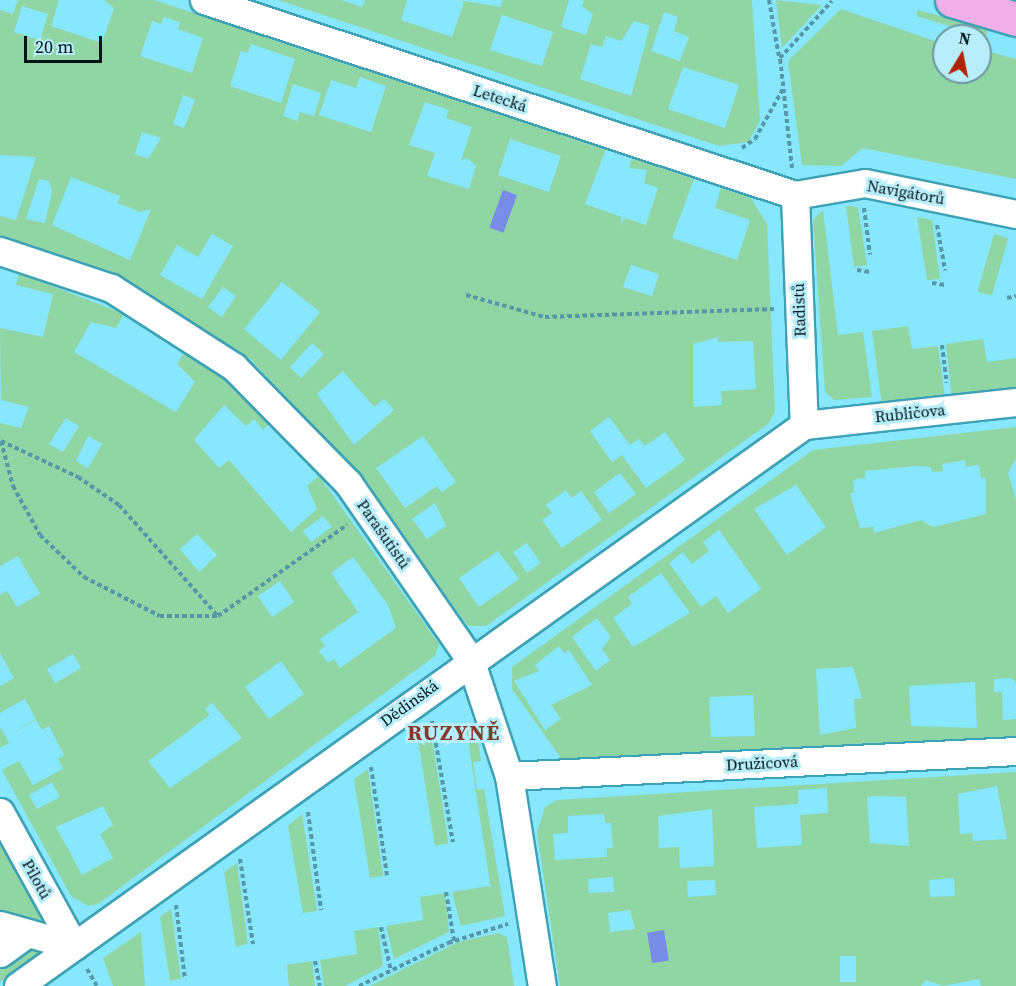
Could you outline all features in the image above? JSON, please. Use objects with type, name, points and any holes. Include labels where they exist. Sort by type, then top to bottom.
[{"type":"main road","points":[[952,0],[1016,19]]},
{"type":"street","name":"Letecká","points":[[204,0],[795,195]]},
{"type":"street","name":"Navigátorů","points":[[795,195],[866,183],[1016,214]]},
{"type":"street","name":"Radistů","points":[[795,195],[804,425]]},
{"type":"street","name":"Parašutistů","points":[[0,251],[111,288],[234,367],[348,483],[470,659],[509,776],[542,986]]},
{"type":"street","name":"Rubličova","points":[[804,425],[1016,402]]},
{"type":"street","name":"Dědinská","points":[[18,986],[470,659],[804,425]]},
{"type":"street","name":"Družicová","points":[[509,776],[1016,751]]},
{"type":"street","name":"Pilotů","points":[[0,812],[74,946]]},
{"type":"street","points":[[0,925],[74,946]]},
{"type":"street","points":[[0,953],[27,933]]},
{"type":"path","points":[[769,0],[780,58],[795,195]]},
{"type":"path","points":[[780,58],[832,1]]},
{"type":"path","points":[[729,151],[755,139],[783,88]]},
{"type":"path","points":[[863,201],[870,255]]},
{"type":"path","points":[[936,218],[945,270]]},
{"type":"path","points":[[857,270],[871,272]]},
{"type":"path","points":[[932,283],[946,285]]},
{"type":"path","points":[[466,295],[545,317],[798,308]]},
{"type":"path","points":[[1007,298],[1016,296]]},
{"type":"path","points":[[942,345],[945,372]]},
{"type":"path","points":[[1,441],[13,486],[40,535],[84,577],[160,616],[218,616],[367,510]]},
{"type":"path","points":[[1,441],[78,477],[119,505],[218,616]]},
{"type":"path","points":[[432,720],[453,842]]},
{"type":"path","points":[[370,763],[387,876]]},
{"type":"path","points":[[307,808],[321,910]]},
{"type":"path","points":[[240,856],[253,944]]},
{"type":"path","points":[[446,892],[454,941]]},
{"type":"path","points":[[175,901],[185,979]]},
{"type":"path","points":[[359,986],[454,941],[511,922]]},
{"type":"path","points":[[381,927],[391,971]]},
{"type":"path","points":[[315,961],[320,986]]},
{"type":"green space","points":[[18,0],[59,0],[51,26],[102,43],[114,8],[104,0],[154,0],[606,149],[585,204],[622,217],[620,225],[625,218],[646,225],[658,188],[644,183],[647,170],[629,168],[632,158],[694,179],[672,238],[737,260],[750,220],[715,208],[721,188],[751,198],[767,224],[775,412],[768,424],[486,626],[468,626],[347,461],[250,359],[127,281],[0,236],[0,216],[16,220],[36,157],[0,155],[0,10],[13,14]],"holes":[[[22,6],[48,14],[40,40],[14,32]],[[164,17],[180,22],[178,29],[203,38],[192,73],[140,56],[152,21],[161,24]],[[251,44],[295,59],[281,103],[230,86],[241,51],[248,53]],[[360,77],[386,86],[371,132],[319,115],[331,80],[356,88]],[[293,84],[321,93],[314,116],[300,112],[297,121],[283,116]],[[183,95],[195,100],[184,128],[173,124]],[[425,102],[449,110],[446,118],[472,127],[461,161],[467,158],[476,166],[469,189],[427,176],[435,153],[409,145]],[[142,132],[161,138],[148,159],[135,154]],[[510,139],[561,156],[549,192],[498,175]],[[71,177],[120,196],[118,203],[140,212],[151,209],[130,260],[52,225]],[[39,179],[49,181],[52,192],[45,223],[26,219]],[[212,234],[233,246],[202,299],[160,275],[177,245],[198,257]],[[631,265],[659,274],[652,296],[623,287]],[[282,282],[320,312],[281,360],[244,329]],[[223,287],[236,296],[222,317],[208,307]],[[718,337],[718,342],[753,341],[756,389],[721,391],[722,405],[693,407],[693,344]],[[312,343],[324,354],[301,378],[290,367]],[[343,371],[374,407],[384,399],[394,410],[354,445],[317,394]],[[609,417],[630,445],[639,439],[645,446],[665,432],[685,460],[646,488],[622,455],[612,462],[590,431]],[[423,436],[456,482],[442,492],[437,486],[405,508],[376,468]],[[620,473],[636,494],[609,513],[594,492]],[[566,490],[572,498],[581,491],[602,520],[562,548],[542,520],[552,513],[546,505]],[[435,503],[446,526],[427,539],[412,519]],[[527,543],[541,563],[527,573],[513,552]],[[498,551],[519,579],[479,607],[459,578]]]},
{"type":"green space","points":[[278,0],[341,0],[362,7],[365,0],[407,0],[401,20],[452,37],[464,2],[458,0],[500,7],[503,0],[569,0],[561,27],[586,35],[593,14],[582,6],[584,0],[752,0],[760,121],[748,142],[719,146]],"holes":[[[664,12],[678,17],[674,31],[689,37],[680,61],[651,51]],[[502,15],[553,32],[542,66],[490,50]],[[634,21],[650,26],[631,96],[580,79],[591,44],[602,47],[606,36],[621,41]],[[683,67],[739,85],[725,128],[668,109]]]},
{"type":"green space","points":[[776,0],[822,5],[782,48]]},
{"type":"green space","points":[[841,9],[932,40],[932,84],[992,84],[992,52],[1016,59],[1016,179],[863,148],[841,166],[802,165],[788,61]]},
{"type":"green space","points":[[918,10],[970,24],[943,24],[916,16]]},
{"type":"green space","points":[[846,206],[858,207],[867,265],[854,267]]},
{"type":"green space","points":[[823,210],[838,335],[863,332],[872,397],[834,400],[825,392],[813,220]]},
{"type":"green space","points":[[917,217],[932,220],[940,279],[927,280]]},
{"type":"green space","points":[[994,234],[1008,238],[992,296],[977,292]]},
{"type":"green space","points":[[19,273],[124,314],[116,328],[91,322],[74,352],[176,412],[195,382],[177,364],[186,350],[239,391],[271,421],[263,430],[254,419],[246,426],[224,405],[194,440],[219,468],[229,460],[291,532],[317,509],[307,486],[319,476],[439,644],[435,656],[98,904],[88,906],[71,896],[2,770],[19,761],[33,785],[63,769],[58,759],[64,755],[49,726],[42,730],[36,720],[6,737],[36,719],[25,699],[0,713],[0,686],[14,678],[0,653],[0,595],[7,591],[17,607],[40,594],[18,556],[0,566],[0,423],[21,428],[29,407],[1,400],[0,328],[43,337],[53,294],[16,285]],"holes":[[[66,418],[79,426],[63,452],[49,444]],[[88,436],[102,444],[88,468],[76,461]],[[323,516],[332,527],[311,542],[303,531]],[[197,534],[217,555],[199,572],[180,549]],[[353,557],[388,605],[396,628],[340,668],[334,659],[328,663],[319,651],[325,646],[320,639],[358,612],[331,573]],[[280,581],[294,602],[272,617],[258,596]],[[73,654],[81,668],[55,683],[47,669]],[[281,661],[304,694],[269,719],[245,687]],[[212,703],[242,738],[170,788],[148,761],[210,715],[205,709]],[[52,782],[60,797],[37,809],[29,795]],[[103,806],[113,825],[100,834],[113,858],[82,875],[56,827]]]},
{"type":"green space","points":[[908,326],[912,349],[938,346],[945,399],[882,407],[872,331]]},
{"type":"green space","points":[[983,339],[987,362],[1016,358],[1016,391],[952,399],[946,344]]},
{"type":"green space","points":[[1016,427],[1016,459],[1008,473],[1016,499],[1016,683],[1012,678],[994,679],[994,692],[1002,692],[1003,720],[1016,719],[1016,739],[565,764],[512,689],[512,667],[813,450]],"holes":[[[965,460],[966,467],[979,465],[981,478],[986,478],[986,514],[933,527],[921,520],[874,533],[873,527],[860,528],[850,494],[854,492],[853,480],[865,478],[865,471],[916,466],[931,467],[932,472],[943,471],[942,464]],[[796,485],[826,527],[787,555],[754,509]],[[719,530],[761,589],[728,613],[716,596],[701,607],[669,563],[683,552],[692,564],[709,551],[703,542]],[[661,573],[690,613],[633,647],[613,618],[632,604],[628,597]],[[597,618],[611,637],[602,649],[610,660],[596,671],[572,637]],[[559,646],[564,653],[569,650],[592,685],[551,705],[561,719],[545,730],[514,681],[539,671],[535,665]],[[853,667],[862,698],[854,699],[856,728],[820,735],[816,669]],[[975,682],[977,728],[911,726],[909,686]],[[753,695],[755,736],[711,737],[709,697]]]},
{"type":"green space","points":[[465,720],[478,742],[481,761],[473,762],[477,790],[484,789],[505,916],[461,926],[452,892],[489,886],[491,890]]},
{"type":"green space","points":[[430,726],[449,844],[435,846],[416,728]]},
{"type":"green space","points":[[0,727],[9,743],[0,748]]},
{"type":"green space","points":[[368,769],[383,876],[370,878],[354,779]]},
{"type":"green space","points":[[1016,772],[1016,986],[981,986],[979,979],[943,986],[926,980],[921,986],[560,986],[537,832],[545,807],[557,800]],"holes":[[[997,786],[1007,839],[973,841],[972,833],[960,834],[958,794]],[[827,788],[828,813],[800,815],[802,845],[757,848],[754,807],[798,804],[798,790]],[[867,797],[906,797],[909,846],[870,843]],[[712,809],[714,866],[680,868],[679,847],[659,848],[658,816]],[[604,814],[605,823],[611,823],[613,848],[607,848],[607,857],[555,860],[553,834],[568,833],[568,816]],[[613,877],[614,892],[589,893],[588,879]],[[954,878],[955,896],[930,897],[929,880]],[[715,880],[716,895],[688,897],[687,881]],[[630,910],[635,929],[610,932],[608,913]],[[840,956],[856,956],[856,982],[840,982]]]},
{"type":"green space","points":[[302,814],[317,911],[303,913],[288,826]]},
{"type":"green space","points":[[0,839],[45,927],[0,910]]},
{"type":"green space","points":[[237,863],[248,944],[236,947],[224,872]]},
{"type":"green space","points":[[445,893],[449,932],[394,959],[386,926],[423,920],[424,925],[420,897]]},
{"type":"green space","points":[[171,909],[181,979],[170,981],[160,917]]},
{"type":"green space","points":[[378,927],[383,966],[345,986],[324,986],[320,960],[357,954],[358,959],[354,931]]},
{"type":"green space","points":[[141,932],[145,986],[113,986],[103,958]]},
{"type":"green space","points":[[498,933],[507,937],[514,986],[370,986],[458,942]]},
{"type":"green space","points":[[27,939],[44,951],[0,982],[0,966]]},
{"type":"green space","points":[[312,961],[315,986],[289,986],[287,965]]},
{"type":"water","points":[[503,190],[517,195],[503,233],[489,228]]},
{"type":"water","points":[[664,930],[669,961],[652,963],[647,933]]},
{"type":"district","name":"RUZYNĚ","points":[[454,733]]}]
